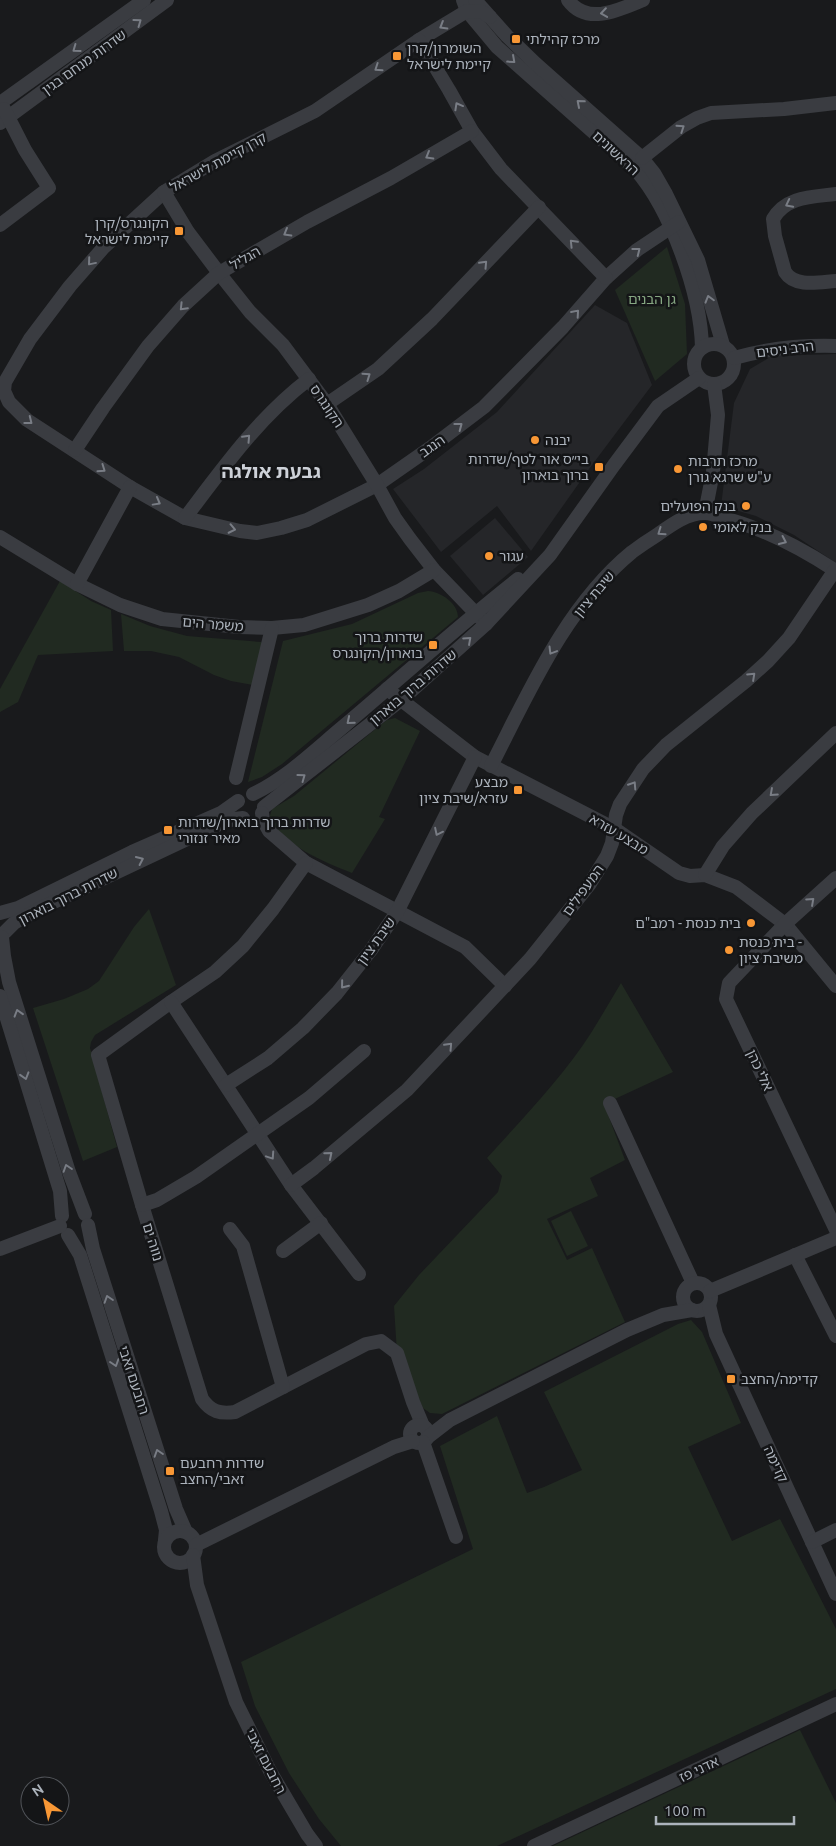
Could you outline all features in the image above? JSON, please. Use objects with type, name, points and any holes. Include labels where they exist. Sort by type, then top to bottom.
[{"type":"street","name":"שדרות מנחם בגין","points":[[0,103],[144,0]]},
{"type":"street","name":"שדרות מנחם בגין","points":[[5,120],[167,0]]},
{"type":"street","points":[[568,0],[578,10],[587,14],[613,12],[643,0]]},
{"type":"street","name":"הראשונים","points":[[468,4],[490,17],[536,64],[642,158],[654,172],[675,226],[702,326],[702,348]]},
{"type":"street","name":"הראשונים","points":[[468,4],[497,47],[635,169],[646,182],[698,260],[723,345]]},
{"type":"street","name":"קרן קיימת לישראל","points":[[3,382],[30,339],[82,272],[104,247],[164,192],[215,161],[315,111],[468,4]]},
{"type":"street","points":[[418,40],[472,131],[501,169],[606,278]]},
{"type":"street","points":[[0,103],[5,120],[49,188],[0,224]]},
{"type":"street","points":[[642,158],[681,127],[711,113],[784,109],[836,103]]},
{"type":"street","name":"הגליל","points":[[75,450],[148,346],[183,306],[218,273],[472,131]]},
{"type":"street","name":"הקונגרס","points":[[164,192],[188,232],[218,273],[250,312],[283,345],[327,404],[395,518],[434,570],[486,624]]},
{"type":"street","points":[[836,194],[802,198],[784,206],[773,219],[775,236],[788,277],[798,282],[836,281]]},
{"type":"street","points":[[327,404],[378,369],[432,319],[538,207]]},
{"type":"street","name":"הנגב","points":[[3,382],[4,391],[9,402],[27,420],[130,487],[185,518],[257,533],[281,528],[307,520],[377,485],[484,407],[563,327],[606,278],[637,250],[675,226]]},
{"type":"street","points":[[708,344],[723,345],[730,350],[734,358],[735,364],[732,374],[724,382],[708,384],[699,378],[694,364],[697,352],[708,344]]},
{"type":"street","name":"הרב ניסים","points":[[734,358],[761,350],[785,347],[836,346]]},
{"type":"street","name":"שדרות ברוך בוארון","points":[[676,393],[694,364]]},
{"type":"street","name":"שדרות ברוך בוארון","points":[[263,810],[401,700],[486,624],[550,555],[658,406],[699,378]]},
{"type":"street","points":[[185,518],[244,441],[290,394],[309,379]]},
{"type":"street","points":[[714,384],[718,415],[713,472],[705,513],[740,522],[770,535],[798,548],[835,570]]},
{"type":"street","points":[[77,584],[130,487]]},
{"type":"street","name":"שיבת ציון","points":[[491,766],[551,650],[596,588],[632,552],[662,531],[686,517],[705,513]]},
{"type":"street","name":"משמר הים","points":[[0,537],[77,584],[120,605],[162,619],[210,624],[272,628],[304,625],[368,605],[399,592],[434,570]]},
{"type":"street","name":"שדרות ברוך בוארון","points":[[253,794],[275,782],[296,766],[387,690],[475,612],[550,555]]},
{"type":"street","name":"המעפילים","points":[[291,1185],[407,1090],[530,959],[589,885],[607,856],[620,804],[643,769],[666,745],[746,682],[768,661],[790,638],[835,570]]},
{"type":"street","points":[[236,778],[272,628]]},
{"type":"street","points":[[419,714],[418,699],[421,683]]},
{"type":"street","name":"מבצע עזרא","points":[[387,690],[475,757],[615,829],[679,873],[690,876],[705,875],[736,887],[785,924],[836,986]]},
{"type":"street","points":[[705,875],[723,846],[752,813],[836,733]]},
{"type":"street","name":"שיבת ציון","points":[[226,1085],[268,1058],[303,1028],[337,993],[371,950],[397,912],[475,757]]},
{"type":"street","points":[[269,831],[263,820],[261,798],[253,794],[244,795],[238,801],[238,810],[246,819],[269,831],[306,863],[465,947],[505,986]]},
{"type":"street","name":"שדרות ברוך בוארון","points":[[0,913],[18,908],[132,852],[217,815],[238,801]]},
{"type":"street","points":[[246,819],[257,818],[263,810]]},
{"type":"street","name":"שדרות ברוך בוארון","points":[[2,936],[23,917],[116,871],[217,825],[234,819],[246,819]]},
{"type":"street","points":[[306,863],[274,909],[243,946],[215,972],[171,1002],[291,1185],[359,1274]]},
{"type":"street","name":"אלי כהן","points":[[836,878],[785,924],[729,983],[726,998],[836,1230]]},
{"type":"street","name":"רחבעם זאבי","points":[[0,913],[5,920],[2,936],[4,956],[12,992],[78,1200],[86,1219],[93,1249],[176,1509],[186,1532]]},
{"type":"street","name":"רחבעם זאבי","points":[[0,996],[60,1191],[64,1226],[80,1255],[161,1511],[166,1530],[165,1540]]},
{"type":"street","name":"נווה ים","points":[[171,1002],[98,1055],[202,1399],[213,1410],[226,1413],[246,1407],[283,1387]]},
{"type":"street","points":[[142,1205],[157,1200],[196,1178],[309,1098],[364,1051]]},
{"type":"street","points":[[610,1103],[693,1283]]},
{"type":"street","points":[[67,1210],[81,1210],[86,1219],[81,1234],[77,1236],[64,1226],[67,1210]]},
{"type":"street","points":[[283,1251],[321,1223]]},
{"type":"street","points":[[0,1249],[64,1226]]},
{"type":"street","points":[[230,1229],[243,1246],[283,1387],[366,1344],[381,1341],[397,1353],[413,1402],[419,1433],[456,1537]]},
{"type":"street","points":[[195,1550],[192,1536],[186,1532],[177,1531],[165,1540],[164,1550],[169,1559],[173,1562],[184,1563],[195,1550],[419,1433],[450,1420],[605,1340],[663,1315],[702,1304],[795,1255],[836,1238]]},
{"type":"street","points":[[795,1255],[836,1336]]},
{"type":"street","points":[[663,1315],[683,1296],[686,1288],[693,1283],[705,1285],[702,1304]]},
{"type":"street","name":"קדימה","points":[[683,1296],[685,1304],[702,1304],[836,1594]]},
{"type":"street","points":[[812,1542],[836,1530]]},
{"type":"street","name":"רחבעם זאבי","points":[[195,1550],[197,1585],[236,1702],[270,1771],[306,1834],[316,1846]]},
{"type":"street","name":"רחבעם זאבי","points":[[173,1562],[186,1572],[197,1585]]},
{"type":"street","name":"אדני פז","points":[[534,1846],[559,1841],[836,1704]]},
{"type":"shaded area","name":"יבנה","points":[[595,305],[627,323],[652,385],[531,551],[497,506],[441,552],[393,489],[424,469],[497,412]]},
{"type":"shaded area","points":[[836,354],[836,563],[794,535],[756,516],[721,506],[734,403],[750,369],[772,356]]},
{"type":"shaded area","name":"עגור","points":[[495,518],[528,557],[483,595],[450,556]]},
{"type":"green space","name":"גן הבנים","points":[[667,247],[685,304],[687,354],[655,381],[615,290]]},
{"type":"green space","points":[[60,581],[91,601],[111,610],[113,651],[38,655],[18,702],[0,712],[0,689]]},
{"type":"green space","points":[[428,591],[448,599],[455,607],[458,617],[282,764],[262,777],[248,782],[283,641],[352,624],[418,593]]},
{"type":"green space","points":[[121,614],[150,626],[187,636],[261,642],[264,645],[253,685],[231,681],[214,675],[179,657],[151,651],[124,651]]},
{"type":"green space","points":[[395,718],[420,731],[379,817],[385,819],[352,873],[306,852],[286,838],[269,819],[272,809],[294,796],[387,720]]},
{"type":"green space","points":[[149,909],[176,985],[95,1035],[91,1042],[90,1048],[117,1147],[83,1161],[33,1008],[64,999],[88,989],[99,981],[134,927]]},
{"type":"green space","points":[[621,983],[673,1072],[604,1104],[625,1160],[590,1178],[598,1196],[547,1219],[567,1260],[592,1248],[625,1322],[442,1414],[430,1413],[423,1408],[397,1353],[394,1306],[419,1275],[498,1192],[502,1176],[487,1158],[568,1066],[591,1033]]},
{"type":"green space","points":[[571,1211],[588,1246],[567,1256],[551,1221]]},
{"type":"green space","points":[[691,1320],[702,1332],[741,1423],[688,1447],[732,1541],[780,1519],[836,1629],[836,1689],[497,1846],[341,1846],[319,1819],[289,1773],[255,1706],[241,1662],[473,1549],[440,1446],[497,1416],[527,1493],[582,1470],[544,1392],[678,1324]]},
{"type":"green space","points":[[800,1730],[836,1803],[836,1846],[553,1846]]},
{"type":"place","name":"מרכז קהילתי","points":[[516,39]]},
{"type":"place","name":"השומרון/קרן קיימת לישראל","points":[[397,56]]},
{"type":"place","name":"הקונגרס/קרן קיימת לישראל","points":[[179,231]]},
{"type":"place","name":"יבנה","points":[[535,440]]},
{"type":"place","name":"בי״ס אור לטף/שדרות ברוך בוארון","points":[[599,467]]},
{"type":"place","name":"מרכז תרבות ע\"ש שרגא גורן","points":[[678,469]]},
{"type":"place","name":"בנק הפועלים","points":[[746,506]]},
{"type":"place","name":"בנק לאומי","points":[[703,527]]},
{"type":"place","name":"עגור","points":[[489,556]]},
{"type":"place","name":"שדרות ברוך בוארון/הקונגרס","points":[[433,645]]},
{"type":"place","name":"מבצע עזרא/שיבת ציון","points":[[518,790]]},
{"type":"place","name":"שדרות ברוך בוארון/שדרות מאיר זנזורי","points":[[168,830]]},
{"type":"place","name":"בית כנסת - רמב\"ם","points":[[751,923]]},
{"type":"place","name":"בית כנסת - משיבת ציון","points":[[729,950]]},
{"type":"place","name":"קדימה/החצב","points":[[731,1379]]},
{"type":"place","name":"שדרות רחבעם זאבי/החצב","points":[[170,1471]]},
{"type":"district","name":"גבעת אולגה","points":[[271,471]]}]
